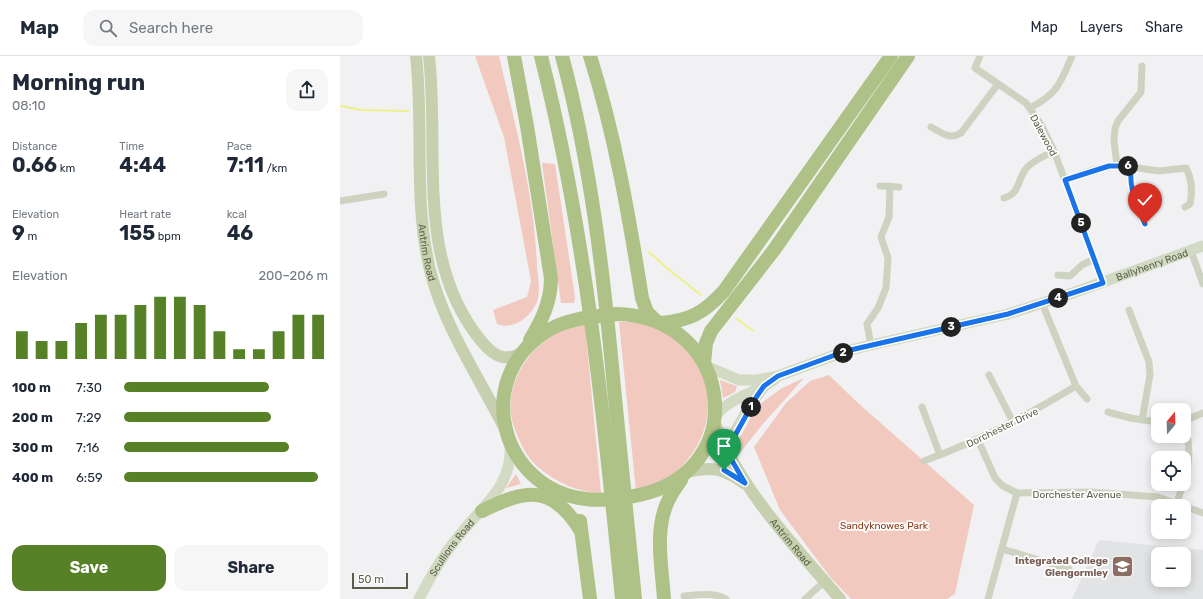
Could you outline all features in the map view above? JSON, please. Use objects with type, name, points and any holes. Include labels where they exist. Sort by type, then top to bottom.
[{"type":"highway","points":[[514,56],[527,126],[551,288],[546,310],[511,372],[504,393],[503,412],[508,438],[516,457],[524,467],[543,483],[573,497],[596,500],[631,496],[663,488],[685,474]]},
{"type":"highway","points":[[541,56],[564,153],[615,466],[622,527],[635,599]]},
{"type":"highway","points":[[562,56],[584,155],[604,286],[610,340],[615,466]]},
{"type":"highway","points":[[590,56],[610,127],[627,205],[642,298],[647,312],[658,322],[685,340],[705,365]]},
{"type":"highway","points":[[524,351],[545,333],[572,321],[617,314],[636,316],[658,322],[695,316],[708,308],[724,291],[891,56]]},
{"type":"highway","points":[[664,599],[660,533],[662,519],[668,501],[685,474],[703,451],[714,420],[715,398],[705,365],[706,343],[711,331],[774,250],[908,56]]},
{"type":"highway","points":[[560,492],[575,504],[578,511],[590,599]]},
{"type":"highway","points":[[486,507],[515,496],[535,494],[545,496],[564,508],[581,530]]},
{"type":"highway","points":[[622,527],[622,599]]},
{"type":"main road","name":"Antrim Road","points":[[416,56],[419,89],[422,213],[430,270],[448,320],[508,438]]},
{"type":"main road","name":"Antrim Road","points":[[429,56],[432,88],[434,211],[442,266],[457,305],[464,318],[483,343],[497,356],[504,358],[511,358],[524,351]]},
{"type":"main road","name":"Ballyhenry Road","points":[[705,365],[739,380],[757,380],[778,376],[846,351],[981,320],[1042,303],[1103,283],[1203,246]]},
{"type":"main road","name":"Ballyhenry Road","points":[[714,420],[727,405],[764,386],[778,376]]},
{"type":"main road","points":[[727,452],[737,431],[764,386]]},
{"type":"main road","name":"Antrim Road","points":[[714,420],[727,452],[745,483],[840,599]]},
{"type":"main road","name":"Scullions Road","points":[[419,599],[447,550],[486,507],[508,470],[508,438]]},
{"type":"main road","name":"Antrim Road","points":[[685,474],[716,469],[724,470],[745,483]]},
{"type":"main road","name":"Scullions Road","points":[[486,507],[510,493],[525,490],[560,492]]},
{"type":"street","name":"Dalewood","points":[[980,56],[975,68],[1030,108],[1042,126],[1054,151],[1103,283]]},
{"type":"street","points":[[1030,108],[1047,99],[1056,89],[1072,56]]},
{"type":"street","points":[[1117,165],[1114,141],[1115,128],[1118,120],[1141,92],[1142,66]]},
{"type":"street","points":[[931,127],[949,136],[955,137],[961,133],[998,84]]},
{"type":"street","points":[[1004,198],[1011,196],[1016,191],[1026,168],[1054,151]]},
{"type":"street","points":[[1065,180],[1094,170],[1117,165],[1159,171],[1186,168],[1191,177],[1193,194],[1190,204],[1185,207]]},
{"type":"street","points":[[1131,166],[1130,182],[1132,195],[1145,224]]},
{"type":"street","points":[[880,186],[899,187]]},
{"type":"street","points":[[871,345],[867,324],[878,308],[886,288],[888,258],[881,237],[889,217],[890,186]]},
{"type":"street","points":[[340,201],[384,194]]},
{"type":"street","points":[[1191,251],[1203,284]]},
{"type":"street","points":[[1058,275],[1070,276],[1082,265],[1094,259]]},
{"type":"street","points":[[1042,303],[1076,386],[1087,399]]},
{"type":"street","points":[[1129,310],[1149,362],[1150,375],[1142,420]]},
{"type":"street","points":[[989,375],[1013,422]]},
{"type":"street","name":"Dorchester Drive","points":[[924,461],[978,440],[1076,386]]},
{"type":"street","points":[[922,407],[940,455]]},
{"type":"street","points":[[1108,412],[1151,421]]},
{"type":"street","points":[[1191,418],[1203,413]]},
{"type":"street","points":[[978,440],[995,478],[1003,486],[1017,493],[988,599]]},
{"type":"street","name":"Dorchester Avenue","points":[[1017,493],[1091,492],[1127,494],[1166,499]]},
{"type":"street","name":"Dorchester Avenue","points":[[1191,508],[1203,514]]},
{"type":"street","points":[[1002,550],[1069,569]]},
{"type":"street","points":[[805,599],[824,581]]},
{"type":"street","points":[[684,596],[707,595],[721,596],[726,599]]},
{"type":"shaded area","name":"Integrated College Glengormley","points":[[1099,540],[1172,547],[1151,547],[1151,587],[1191,587],[1191,549],[1203,550],[1203,599],[1072,599]]},
{"type":"green space","points":[[475,56],[499,56],[518,134],[528,187],[535,241],[539,283],[536,304],[528,316],[522,320],[503,326],[497,324],[493,310],[527,297],[531,281],[504,137]]},
{"type":"green space","points":[[542,163],[555,164],[575,297],[574,303],[561,303]]},
{"type":"green space","points":[[619,322],[647,325],[670,335],[689,350],[701,371],[708,394],[707,418],[699,442],[683,465],[666,480],[659,484],[636,491]]},
{"type":"green space","points":[[585,325],[601,493],[576,489],[552,478],[545,473],[526,453],[512,422],[511,399],[513,388],[516,378],[533,351],[556,334],[572,327]]},
{"type":"green space","name":"Sandyknowes Park","points":[[829,375],[859,404],[974,505],[955,594],[947,599],[851,599],[831,578],[780,510],[754,447],[786,403],[810,381]]},
{"type":"green space","points":[[804,378],[762,425],[740,453],[736,445],[757,406],[782,388]]},
{"type":"green space","points":[[720,380],[737,386],[735,392],[723,398]]},
{"type":"green space","points":[[516,474],[521,484],[506,488]]},
{"type":"waterway","points":[[341,106],[362,110],[408,111]]},
{"type":"waterway","points":[[649,252],[701,295]]},
{"type":"waterway","points":[[736,318],[753,331]]},
{"type":"place","name":"Integrated College Glengormley","points":[[1123,566]]},
{"type":"route","points":[[724,470],[745,483],[727,452],[757,396],[764,386],[778,376],[846,351],[1008,314],[1103,283],[1065,180],[1109,166],[1131,166],[1130,182],[1132,195],[1145,224]]}]
